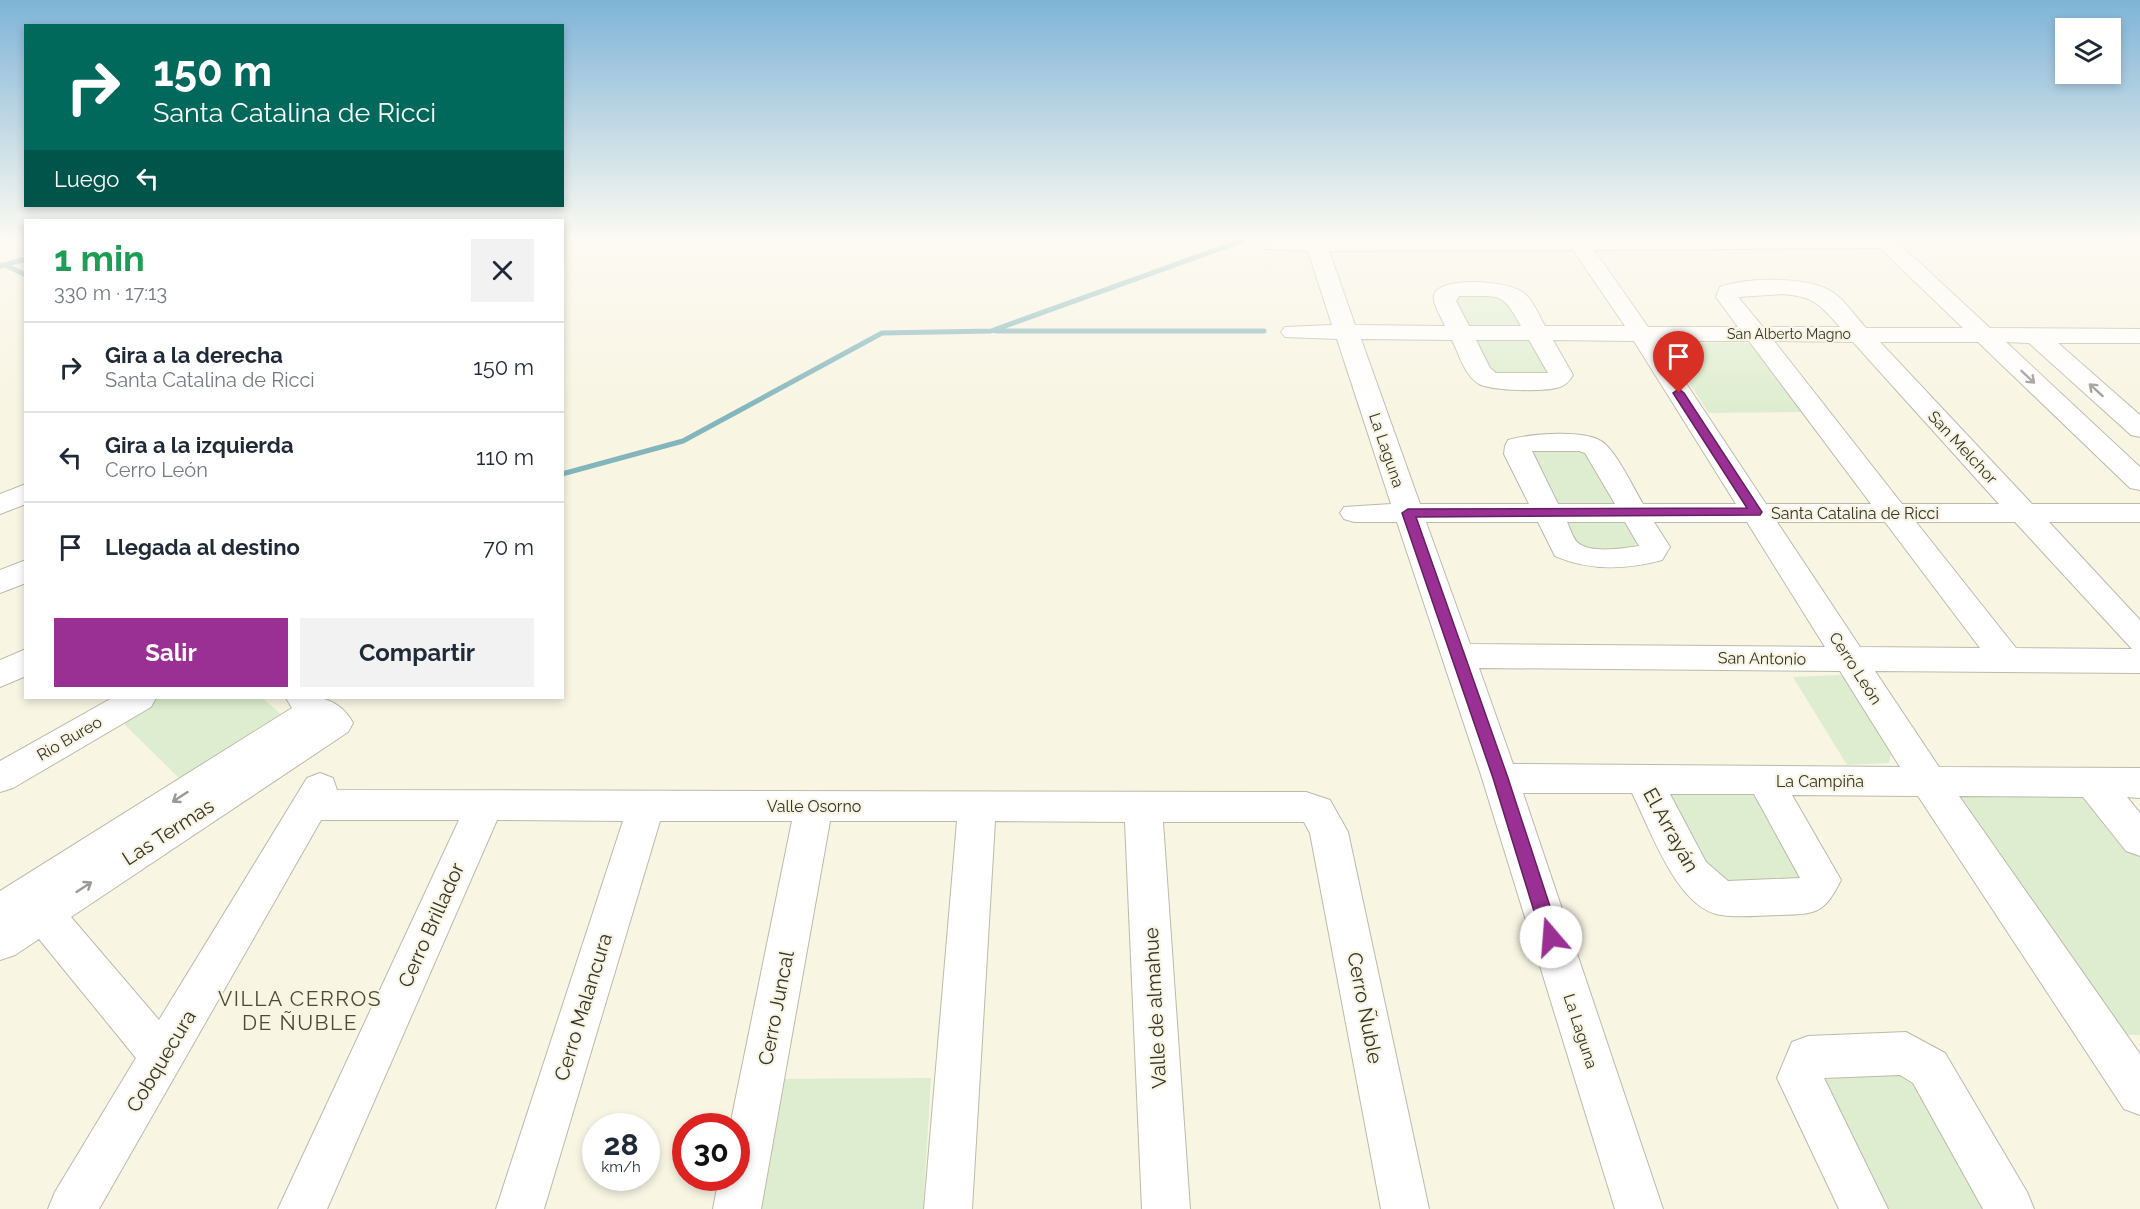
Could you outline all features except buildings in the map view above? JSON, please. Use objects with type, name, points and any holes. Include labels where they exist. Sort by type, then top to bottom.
[{"type":"street","name":"La Laguna","points":[[1335,295],[1456,656],[1500,778],[1639,1209]]},
{"type":"street","points":[[1446,295],[1445,301],[1480,372],[1489,379],[1554,381],[1561,375],[1537,332],[1512,295]]},
{"type":"street","name":"Cerro León","points":[[1615,295],[1929,782],[2125,1048],[2140,1093]]},
{"type":"street","name":"San Melchor","points":[[1727,295],[1755,333]]},
{"type":"street","name":"San Melchor","points":[[1822,295],[2140,640]]},
{"type":"street","points":[[1941,295],[2140,482]]},
{"type":"street","name":"San Alberto Magno","points":[[1293,332],[2140,336]]},
{"type":"street","points":[[1755,333],[2006,659]]},
{"type":"street","points":[[2037,337],[2140,429]]},
{"type":"street","points":[[1582,442],[1595,448],[1631,505],[1654,547],[1651,553],[1632,558],[1581,557],[1566,549],[1518,454],[1518,446],[1528,443],[1582,442]]},
{"type":"street","points":[[0,505],[24,495]]},
{"type":"street","name":"Santa Catalina de Ricci","points":[[1354,513],[1408,513],[1541,503],[1755,512],[2140,513]]},
{"type":"street","points":[[0,583],[24,571]]},
{"type":"street","name":"San Antonio","points":[[1456,656],[2006,659],[2140,662]]},
{"type":"street","points":[[0,675],[24,662]]},
{"type":"street","name":"Rio Bureo","points":[[0,778],[137,699]]},
{"type":"street","name":"Las Termas","points":[[0,912],[318,710]]},
{"type":"street","name":"Las Termas","points":[[0,942],[43,914],[318,710]]},
{"type":"street","name":"La Campiña","points":[[1500,778],[2140,783]]},
{"type":"street","name":"El Arrayán","points":[[1644,780],[1692,874],[1720,898],[1809,897],[1821,880],[1765,780]]},
{"type":"street","points":[[2093,783],[2140,840]]},
{"type":"street","name":"Valle Osorno","points":[[316,796],[485,806],[1306,807],[1317,811]]},
{"type":"street","name":"Cobquecura","points":[[72,1209],[316,796]]},
{"type":"street","name":"Cerro Brillador","points":[[302,1209],[485,806]]},
{"type":"street","name":"Cerro Malancura","points":[[520,1209],[646,806]]},
{"type":"street","name":"Cerro Juncal","points":[[737,1209],[814,806]]},
{"type":"street","points":[[948,1209],[977,807]]},
{"type":"street","name":"Valle de almahue","points":[[1143,807],[1166,1209]]},
{"type":"street","name":"Cerro Ñuble","points":[[1317,811],[1329,832],[1405,1209]]},
{"type":"street","points":[[43,914],[150,1042],[170,1046]]},
{"type":"street","points":[[1864,1209],[1800,1078],[1808,1057],[1906,1053],[1929,1068],[2010,1209]]},
{"type":"green space","points":[[1459,295],[1498,295],[1509,300],[1548,370],[1527,376],[1489,370],[1453,301]]},
{"type":"green space","points":[[1663,343],[1764,343],[1801,412],[1709,413]]},
{"type":"green space","points":[[1576,448],[1590,455],[1637,541],[1631,551],[1590,552],[1571,541],[1528,455],[1533,450]]},
{"type":"green space","points":[[1840,675],[1853,685],[1891,751],[1889,763],[1847,765],[1793,677]]},
{"type":"green space","points":[[153,699],[263,699],[281,714],[179,778],[118,718]]},
{"type":"green space","points":[[1664,791],[1766,791],[1812,875],[1801,890],[1722,890]]},
{"type":"green space","points":[[1945,791],[2091,793],[2140,853],[2140,1035],[2110,1035]]},
{"type":"green space","points":[[1905,1058],[1999,1209],[1873,1209],[1813,1063]]},
{"type":"green space","points":[[931,1078],[923,1209],[743,1209],[746,1191],[750,1191],[750,1164],[763,1079]]},
{"type":"waterway","points":[[564,473],[683,441],[882,333],[991,331],[1090,295]]},
{"type":"waterway","points":[[996,331],[1264,331]]},
{"type":"district","name":"VILLA CERROS DE ÑUBLE","points":[[300,1011]]},
{"type":"route","points":[[1551,937],[1500,778],[1408,513],[1755,512],[1679,393]]}]
